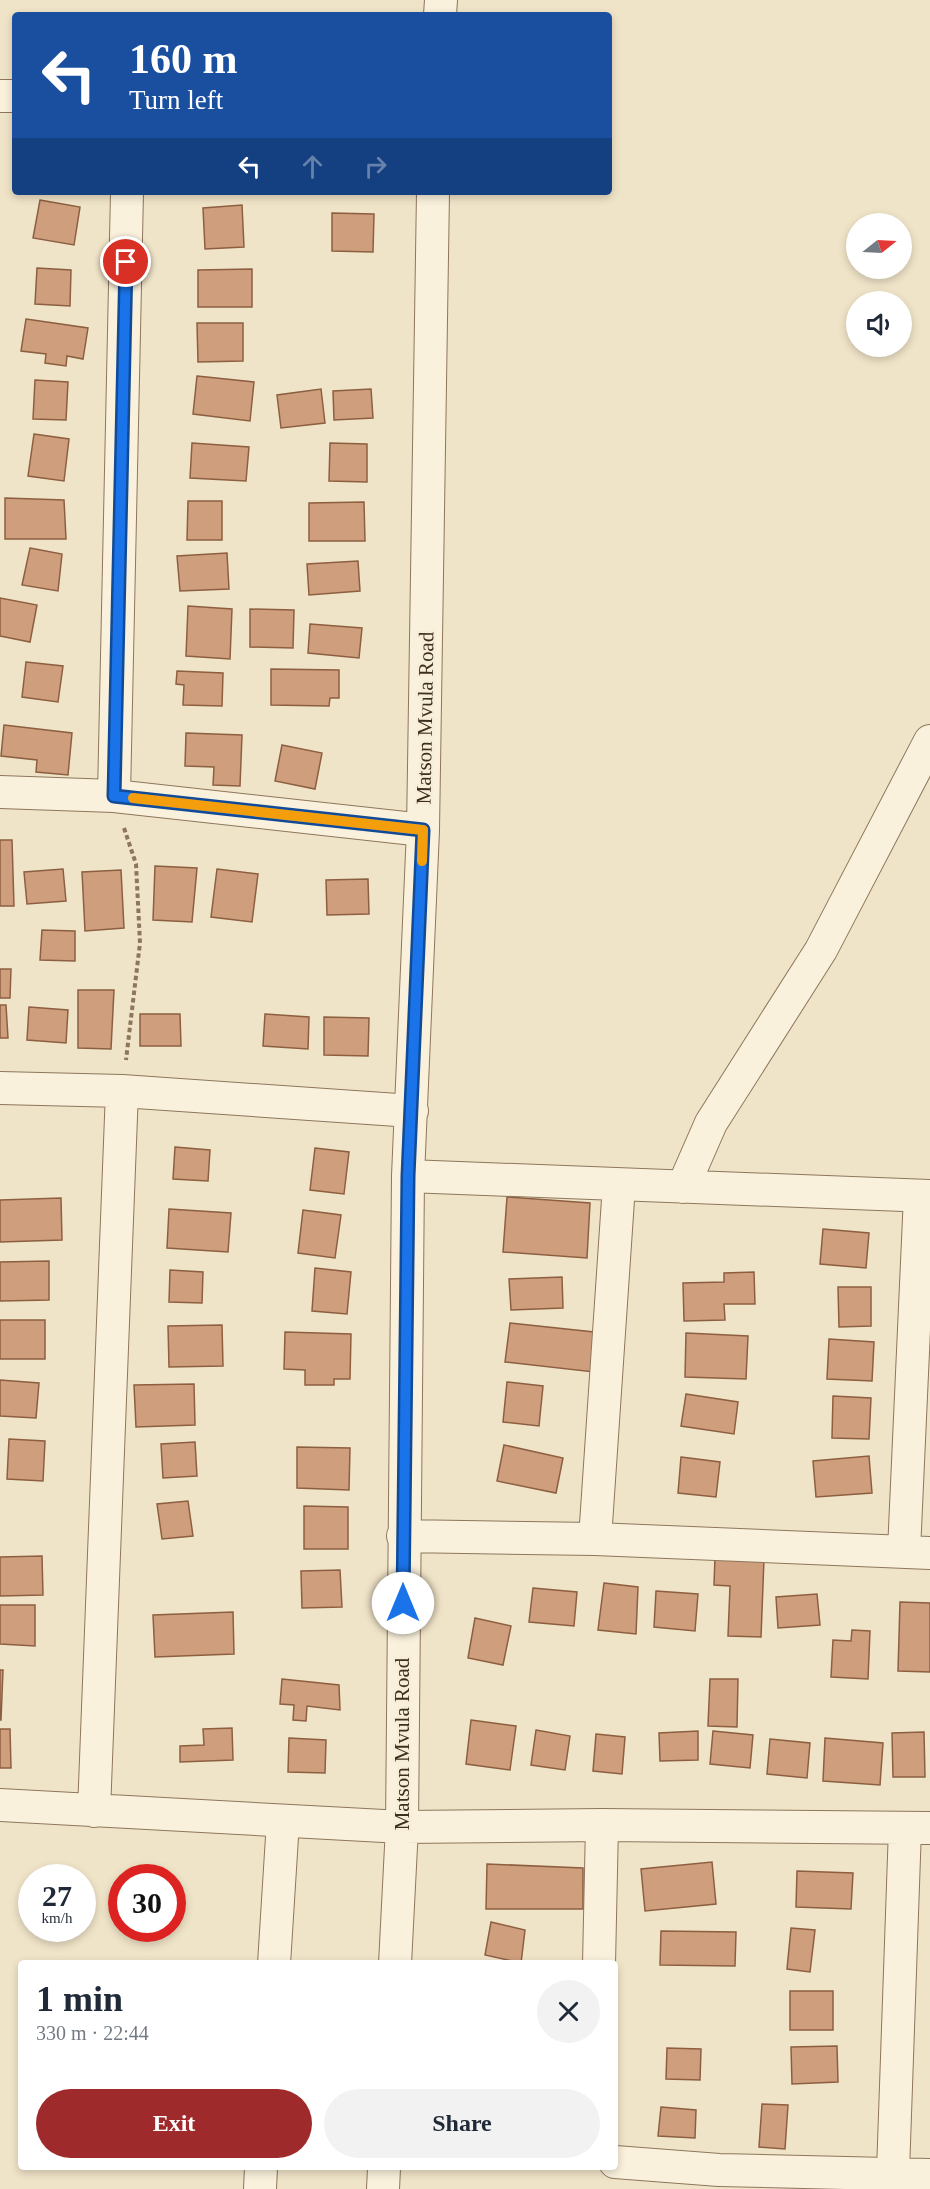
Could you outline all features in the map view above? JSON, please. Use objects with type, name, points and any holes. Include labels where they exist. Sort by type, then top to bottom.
[{"type":"street","points":[[114,796],[127,195]]},
{"type":"street","name":"Matson Mvula Road","points":[[395,1960],[402,1827],[408,1176],[423,830],[433,195]]},
{"type":"street","points":[[683,1187],[711,1123],[821,950],[930,741]]},
{"type":"street","points":[[0,792],[114,796],[423,830]]},
{"type":"street","points":[[0,1088],[122,1091],[412,1111]]},
{"type":"street","points":[[94,1810],[122,1091]]},
{"type":"street","points":[[403,1536],[595,1539],[917,1552],[925,1196],[408,1176]]},
{"type":"street","points":[[595,1539],[619,1185]]},
{"type":"street","points":[[0,1805],[402,1827],[602,1824],[918,1828],[893,2172]]},
{"type":"street","points":[[274,1960],[283,1821]]},
{"type":"street","points":[[599,1960],[602,1824]]},
{"type":"street","points":[[618,2162],[718,2179],[893,2172],[930,2175]]},
{"type":"street","points":[[260,2189],[261,2170]]},
{"type":"street","points":[[383,2189],[384,2170]]},
{"type":"path","points":[[114,796],[136,864],[140,942],[122,1091]]},
{"type":"building","points":[[40,200],[80,207],[74,245],[33,238]]},
{"type":"building","points":[[242,205],[244,247],[205,249],[203,208]]},
{"type":"building","points":[[332,213],[374,214],[373,252],[332,251]]},
{"type":"building","points":[[37,268],[71,270],[70,306],[35,304]]},
{"type":"building","points":[[252,269],[252,307],[198,307],[198,270]]},
{"type":"building","points":[[26,319],[88,328],[83,359],[67,356],[66,366],[45,363],[46,354],[21,351]]},
{"type":"building","points":[[197,323],[243,323],[243,361],[198,362]]},
{"type":"building","points":[[197,376],[254,382],[250,421],[193,414]]},
{"type":"building","points":[[35,380],[68,382],[66,420],[33,419]]},
{"type":"building","points":[[321,389],[325,423],[281,428],[277,395]]},
{"type":"building","points":[[371,389],[373,418],[334,420],[333,391]]},
{"type":"building","points":[[34,434],[69,439],[64,481],[28,476]]},
{"type":"building","points":[[192,443],[249,447],[246,481],[190,478]]},
{"type":"building","points":[[330,443],[367,444],[367,482],[329,481]]},
{"type":"building","points":[[5,498],[64,500],[66,539],[5,539]]},
{"type":"building","points":[[188,501],[222,501],[222,540],[187,540]]},
{"type":"building","points":[[364,502],[365,541],[309,541],[309,503]]},
{"type":"building","points":[[30,548],[62,554],[58,591],[22,585]]},
{"type":"building","points":[[227,553],[229,589],[180,591],[177,556]]},
{"type":"building","points":[[358,561],[360,591],[309,595],[307,564]]},
{"type":"building","points":[[0,598],[37,605],[30,642],[0,636]]},
{"type":"building","points":[[188,606],[232,609],[230,659],[186,656]]},
{"type":"building","points":[[250,609],[294,610],[293,648],[250,647]]},
{"type":"building","points":[[310,624],[362,628],[359,658],[308,653]]},
{"type":"building","points":[[26,662],[63,666],[58,702],[22,697]]},
{"type":"building","points":[[271,669],[339,670],[339,698],[330,698],[329,706],[271,705]]},
{"type":"building","points":[[177,671],[223,673],[222,706],[183,705],[184,685],[176,684]]},
{"type":"building","points":[[4,725],[72,733],[68,775],[36,772],[37,760],[1,756]]},
{"type":"building","points":[[186,733],[242,735],[240,786],[213,785],[214,767],[185,766]]},
{"type":"building","points":[[282,745],[322,753],[315,789],[275,781]]},
{"type":"building","points":[[0,840],[12,840],[14,906],[0,906]]},
{"type":"building","points":[[155,866],[197,868],[192,922],[153,920]]},
{"type":"building","points":[[63,869],[66,901],[27,904],[24,872]]},
{"type":"building","points":[[217,869],[258,874],[252,922],[211,917]]},
{"type":"building","points":[[121,870],[124,928],[85,931],[82,872]]},
{"type":"building","points":[[368,879],[369,914],[327,915],[326,880]]},
{"type":"building","points":[[42,930],[75,931],[75,961],[40,960]]},
{"type":"building","points":[[0,969],[11,969],[10,998],[0,998]]},
{"type":"building","points":[[78,990],[114,990],[111,1049],[78,1048]]},
{"type":"building","points":[[0,1005],[6,1005],[8,1038],[0,1038]]},
{"type":"building","points":[[29,1007],[68,1010],[66,1043],[27,1040]]},
{"type":"building","points":[[140,1014],[180,1014],[181,1046],[140,1046]]},
{"type":"building","points":[[265,1014],[309,1017],[308,1049],[263,1046]]},
{"type":"building","points":[[324,1017],[369,1018],[368,1056],[324,1055]]},
{"type":"building","points":[[175,1147],[210,1150],[208,1181],[173,1179]]},
{"type":"building","points":[[315,1148],[349,1152],[344,1194],[310,1190]]},
{"type":"building","points":[[507,1197],[590,1203],[587,1258],[503,1252]]},
{"type":"building","points":[[61,1198],[62,1240],[0,1242],[0,1200]]},
{"type":"building","points":[[169,1209],[231,1213],[228,1252],[167,1248]]},
{"type":"building","points":[[303,1210],[341,1215],[335,1258],[298,1253]]},
{"type":"building","points":[[823,1229],[869,1233],[866,1268],[820,1264]]},
{"type":"building","points":[[49,1261],[49,1300],[0,1301],[0,1262]]},
{"type":"building","points":[[315,1268],[351,1272],[347,1314],[312,1311]]},
{"type":"building","points":[[170,1270],[203,1272],[202,1303],[169,1302]]},
{"type":"building","points":[[754,1272],[755,1304],[724,1304],[725,1320],[684,1321],[683,1283],[724,1282],[724,1273]]},
{"type":"building","points":[[562,1277],[563,1308],[511,1310],[509,1279]]},
{"type":"building","points":[[838,1287],[871,1287],[871,1326],[839,1327]]},
{"type":"building","points":[[0,1320],[45,1320],[45,1359],[0,1359]]},
{"type":"building","points":[[510,1323],[594,1332],[594,1372],[505,1362]]},
{"type":"building","points":[[222,1325],[223,1366],[169,1367],[168,1326]]},
{"type":"building","points":[[285,1332],[351,1334],[350,1379],[334,1379],[334,1385],[305,1385],[305,1370],[284,1369]]},
{"type":"building","points":[[686,1333],[748,1336],[746,1379],[685,1377]]},
{"type":"building","points":[[829,1339],[874,1342],[872,1381],[827,1379]]},
{"type":"building","points":[[0,1380],[39,1383],[36,1418],[0,1416]]},
{"type":"building","points":[[507,1382],[543,1386],[539,1426],[503,1422]]},
{"type":"building","points":[[194,1384],[195,1425],[136,1427],[134,1385]]},
{"type":"building","points":[[686,1394],[738,1402],[734,1434],[681,1426]]},
{"type":"building","points":[[833,1396],[871,1398],[869,1439],[832,1438]]},
{"type":"building","points":[[9,1439],[45,1441],[43,1481],[7,1479]]},
{"type":"building","points":[[195,1442],[197,1476],[163,1478],[161,1444]]},
{"type":"building","points":[[504,1445],[563,1458],[556,1493],[497,1481]]},
{"type":"building","points":[[297,1447],[350,1448],[349,1490],[297,1488]]},
{"type":"building","points":[[869,1456],[872,1493],[816,1497],[813,1461]]},
{"type":"building","points":[[681,1457],[720,1462],[716,1497],[678,1493]]},
{"type":"building","points":[[188,1501],[193,1536],[162,1539],[157,1504]]},
{"type":"building","points":[[304,1506],[348,1507],[348,1549],[304,1549]]},
{"type":"building","points":[[42,1556],[43,1595],[0,1596],[0,1557]]},
{"type":"building","points":[[715,1557],[764,1559],[761,1637],[728,1636],[730,1586],[714,1585]]},
{"type":"building","points":[[340,1570],[342,1607],[302,1608],[301,1571]]},
{"type":"building","points":[[604,1583],[638,1587],[636,1634],[598,1630]]},
{"type":"building","points":[[533,1588],[577,1592],[574,1626],[529,1622]]},
{"type":"building","points":[[656,1591],[698,1594],[695,1631],[654,1627]]},
{"type":"building","points":[[817,1594],[820,1625],[778,1628],[776,1597]]},
{"type":"building","points":[[900,1602],[930,1603],[930,1672],[898,1671]]},
{"type":"building","points":[[0,1605],[35,1605],[35,1646],[0,1644]]},
{"type":"building","points":[[233,1612],[234,1654],[155,1657],[153,1615]]},
{"type":"building","points":[[475,1618],[511,1626],[503,1665],[468,1658]]},
{"type":"building","points":[[852,1630],[870,1631],[868,1679],[831,1677],[833,1640],[851,1641]]},
{"type":"building","points":[[0,1670],[3,1670],[1,1720],[0,1720]]},
{"type":"building","points":[[282,1679],[339,1685],[340,1710],[307,1706],[306,1721],[293,1720],[294,1705],[280,1704]]},
{"type":"building","points":[[710,1679],[738,1679],[737,1727],[708,1726]]},
{"type":"building","points":[[471,1720],[516,1726],[510,1770],[466,1764]]},
{"type":"building","points":[[232,1728],[233,1760],[180,1762],[180,1746],[204,1745],[203,1729]]},
{"type":"building","points":[[0,1729],[10,1729],[11,1768],[0,1768]]},
{"type":"building","points":[[536,1730],[570,1736],[565,1770],[531,1765]]},
{"type":"building","points":[[698,1731],[698,1760],[660,1761],[659,1733]]},
{"type":"building","points":[[713,1731],[753,1735],[750,1768],[710,1764]]},
{"type":"building","points":[[924,1732],[925,1777],[893,1777],[892,1733]]},
{"type":"building","points":[[596,1734],[625,1737],[622,1774],[593,1771]]},
{"type":"building","points":[[289,1738],[326,1740],[325,1773],[288,1772]]},
{"type":"building","points":[[825,1738],[883,1743],[880,1785],[823,1781]]},
{"type":"building","points":[[770,1739],[810,1743],[807,1778],[767,1774]]},
{"type":"building","points":[[712,1862],[716,1904],[645,1911],[641,1869]]},
{"type":"building","points":[[487,1864],[583,1868],[583,1909],[486,1909]]},
{"type":"building","points":[[797,1871],[853,1873],[851,1909],[796,1907]]},
{"type":"building","points":[[491,1922],[525,1930],[521,1960],[508,1960],[485,1955]]},
{"type":"building","points":[[791,1928],[815,1930],[810,1972],[787,1969]]},
{"type":"building","points":[[661,1931],[736,1932],[735,1966],[660,1965]]},
{"type":"building","points":[[790,1991],[833,1991],[833,2030],[790,2030]]},
{"type":"building","points":[[837,2046],[838,2082],[792,2084],[791,2047]]},
{"type":"building","points":[[667,2048],[701,2049],[700,2080],[666,2079]]},
{"type":"building","points":[[762,2104],[788,2105],[785,2149],[759,2147]]},
{"type":"building","points":[[661,2107],[696,2110],[695,2138],[658,2136]]},
{"type":"slow traffic","points":[[133,798],[423,830],[422,861]]},
{"type":"route","points":[[126,262],[114,796],[423,830],[408,1176],[403,1603]]}]
